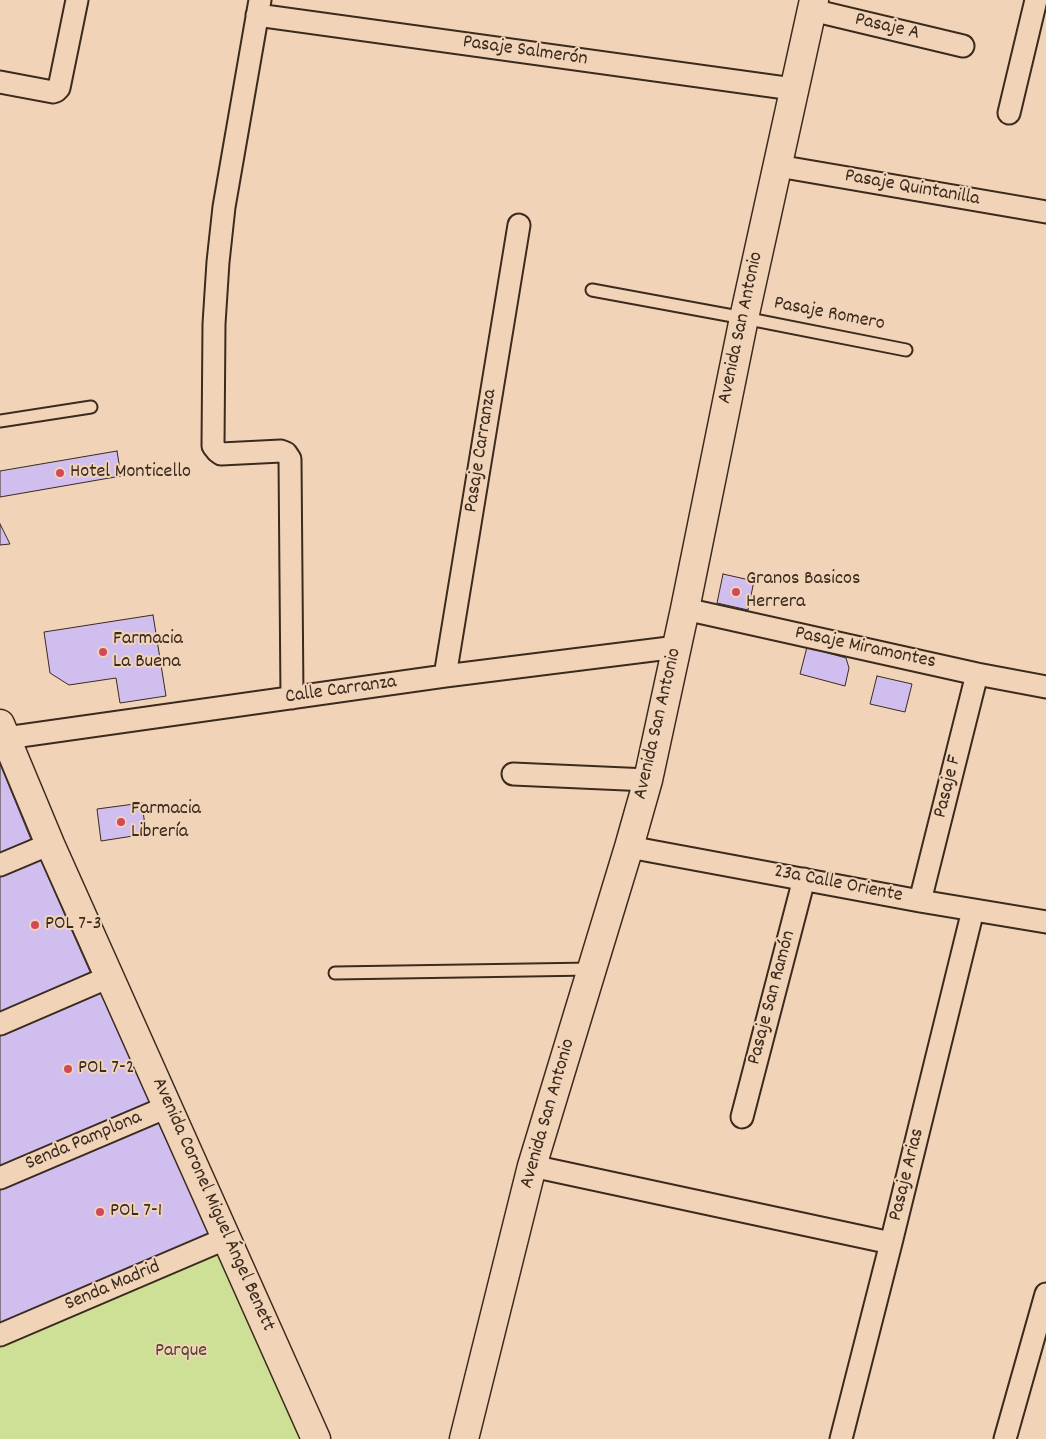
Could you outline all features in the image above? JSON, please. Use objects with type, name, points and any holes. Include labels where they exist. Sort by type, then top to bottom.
[{"type":"street","points":[[0,82],[53,92],[59,88],[76,0]]},
{"type":"street","points":[[1008,113],[1036,0]]},
{"type":"street","name":"Pasaje A","points":[[813,5],[963,46]]},
{"type":"street","name":"Avenida San Antonio","points":[[464,1439],[532,1166],[648,780],[744,318],[813,5]]},
{"type":"street","points":[[259,8],[224,207],[218,262],[214,324],[213,446],[221,454],[281,451],[286,453],[290,459],[292,698]]},
{"type":"street","name":"Pasaje Salmerón","points":[[259,8],[793,89]]},
{"type":"street","name":"Pasaje Quintanilla","points":[[778,166],[1046,212]]},
{"type":"street","name":"Pasaje Carranza","points":[[446,676],[519,225]]},
{"type":"street","name":"Pasaje Miramontes","points":[[685,609],[977,674],[1046,687]]},
{"type":"street","name":"Calle Carranza","points":[[2,734],[677,647]]},
{"type":"street","name":"Pasaje F","points":[[920,901],[977,674]]},
{"type":"street","name":"Avenida Coronel Miguel Ángel Benett","points":[[2,734],[316,1439]]},
{"type":"street","points":[[513,774],[648,780]]},
{"type":"street","points":[[0,865],[50,844]]},
{"type":"street","name":"23a Calle Oriente","points":[[629,847],[920,901],[1046,922]]},
{"type":"street","name":"Pasaje San Ramón","points":[[742,1117],[804,879]]},
{"type":"street","name":"Pasaje Arias","points":[[841,1439],[973,910]]},
{"type":"street","points":[[0,1024],[109,977]]},
{"type":"street","name":"Senda Pamplona","points":[[0,1178],[167,1107]]},
{"type":"street","points":[[532,1166],[891,1243]]},
{"type":"street","name":"Senda Madrid","points":[[0,1335],[227,1238]]},
{"type":"street","points":[[1004,1439],[1046,1294]]},
{"type":"lane","name":"Pasaje Romero","points":[[592,290],[906,350]]},
{"type":"lane","points":[[0,421],[91,408]]},
{"type":"lane","points":[[335,973],[592,969]]},
{"type":"green space","name":"Parque","points":[[227,1238],[315,1439],[0,1439],[0,1335]]},
{"type":"building","name":"Hotel Monticello","points":[[117,451],[121,476],[0,497],[0,471]]},
{"type":"building","points":[[0,524],[10,544],[0,545]]},
{"type":"building","name":"Granos Basicos Herrera","points":[[723,574],[754,581],[748,610],[717,603]]},
{"type":"building","name":"Farmacia La Buena","points":[[153,615],[166,696],[120,703],[116,678],[69,685],[50,673],[44,632]]},
{"type":"building","points":[[807,647],[846,658],[849,668],[845,686],[800,674]]},
{"type":"building","points":[[877,676],[912,684],[905,712],[870,704]]},
{"type":"building","points":[[0,764],[32,842],[0,855]]},
{"type":"building","name":"Farmacia Librería","points":[[142,803],[146,834],[101,841],[97,809]]},
{"type":"building","name":"POL 7-3","points":[[40,859],[91,974],[0,1013],[0,875]]},
{"type":"building","name":"POL 7-2","points":[[101,992],[151,1103],[0,1167],[0,1035]]},
{"type":"building","name":"POL 7-1","points":[[158,1122],[210,1235],[0,1325],[0,1188]]},
{"type":"place","name":"Hotel Monticello","points":[[60,473]]},
{"type":"place","name":"Granos Basicos Herrera","points":[[736,592]]},
{"type":"place","name":"Farmacia La Buena","points":[[103,652]]},
{"type":"place","name":"Farmacia Librería","points":[[121,822]]},
{"type":"place","name":"POL 7-3","points":[[35,925]]},
{"type":"place","name":"POL 7-2","points":[[68,1069]]},
{"type":"place","name":"POL 7-1","points":[[100,1212]]}]
